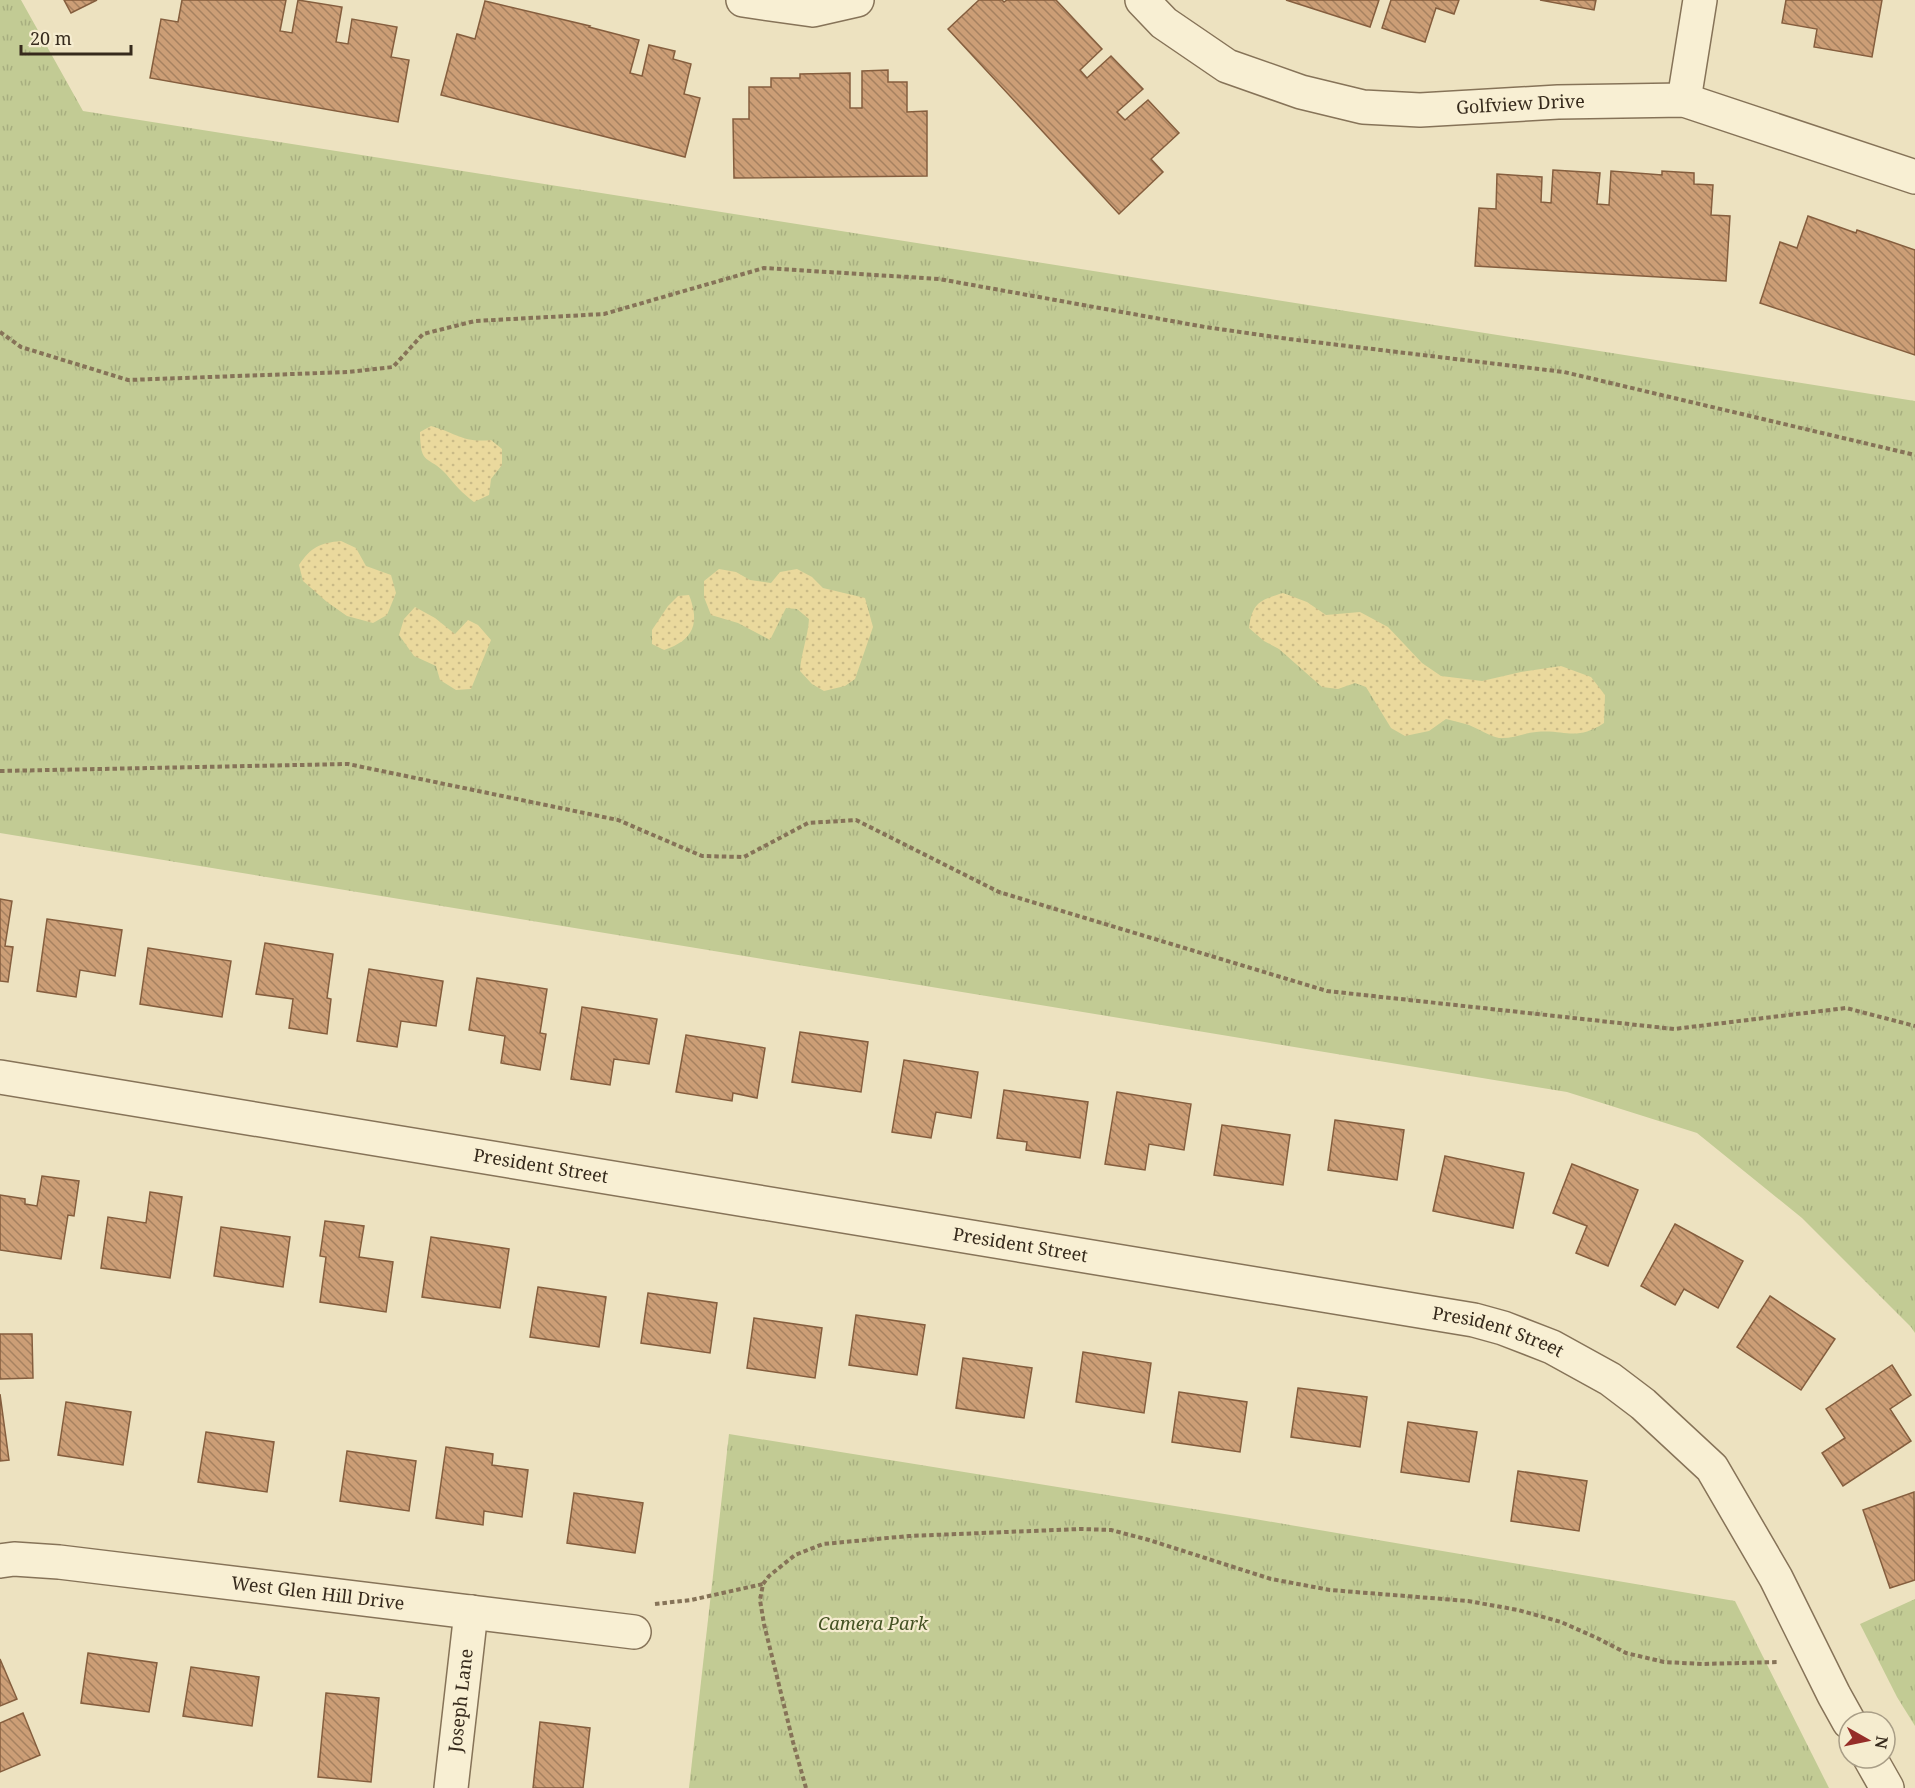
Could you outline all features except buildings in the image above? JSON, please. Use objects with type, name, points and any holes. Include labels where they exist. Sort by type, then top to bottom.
[{"type":"street","points":[[743,0],[813,10],[857,0]]},
{"type":"street","name":"Golfview Drive","points":[[1142,0],[1164,24],[1227,66],[1301,92],[1363,107],[1420,111],[1558,102],[1684,100],[1915,177]]},
{"type":"street","points":[[1684,100],[1700,0]]},
{"type":"street","name":"President Street","points":[[0,1077],[1451,1316],[1503,1328],[1552,1347],[1610,1379],[1643,1404],[1712,1468],[1776,1578],[1844,1710]]},
{"type":"street","name":"West Glen Hill Drive","points":[[0,1561],[14,1559],[59,1562],[634,1632]]},
{"type":"street","name":"Joseph Lane","points":[[451,1788],[471,1612]]},
{"type":"street","points":[[1877,1770],[1887,1788]]},
{"type":"path","points":[[0,332],[21,347],[128,380],[348,372],[393,366],[423,334],[475,321],[604,314],[764,268],[939,279],[1226,330],[1564,372],[1915,455]]},
{"type":"path","points":[[0,771],[348,764],[618,820],[702,856],[744,857],[808,823],[856,820],[999,892],[1327,991],[1674,1029],[1846,1008],[1915,1026]]},
{"type":"path","points":[[806,1788],[764,1624],[760,1600],[763,1584],[769,1576],[795,1555],[823,1545],[920,1536],[1080,1529],[1111,1530],[1271,1579],[1318,1588],[1468,1601],[1518,1610],[1561,1622],[1626,1653],[1664,1662],[1702,1664],[1783,1662],[1812,1651]]},
{"type":"path","points":[[634,1632],[654,1604],[691,1600],[763,1584]]},
{"type":"green space","points":[[0,0],[21,0],[83,111],[1915,401],[1915,1333],[1802,1218],[1697,1133],[1567,1092],[0,833]]},
{"type":"green space","name":"Camera Park","points":[[729,1434],[1249,1518],[1735,1601],[1829,1788],[689,1788]]},
{"type":"green space","points":[[1915,1599],[1915,1726],[1897,1697],[1860,1624]]},
{"type":"sand","points":[[431,426],[466,439],[491,440],[502,449],[502,465],[491,479],[489,495],[474,502],[440,468],[424,456],[420,443],[420,432]]},
{"type":"sand","points":[[341,541],[356,548],[366,566],[391,575],[396,593],[387,615],[373,623],[347,616],[303,581],[299,565],[308,554],[327,543]]},
{"type":"sand","points":[[719,569],[736,572],[750,580],[771,583],[780,572],[797,569],[812,577],[823,588],[865,598],[873,627],[855,679],[845,686],[824,691],[812,684],[800,671],[809,619],[797,609],[786,608],[770,640],[738,623],[711,615],[704,597],[704,581]]},
{"type":"sand","points":[[1283,593],[1307,602],[1326,615],[1360,612],[1388,627],[1422,663],[1441,676],[1482,681],[1561,666],[1591,677],[1605,695],[1604,723],[1594,729],[1578,733],[1536,732],[1499,738],[1469,725],[1446,719],[1429,731],[1405,736],[1391,728],[1366,687],[1355,683],[1338,689],[1322,687],[1279,649],[1264,641],[1249,628],[1252,613],[1258,604]]},
{"type":"sand","points":[[689,595],[694,622],[688,636],[664,650],[652,644],[652,630],[668,606],[678,596]]},
{"type":"sand","points":[[415,607],[435,618],[455,634],[468,620],[478,625],[491,640],[471,689],[456,690],[440,680],[436,666],[414,656],[399,635],[404,619]]}]
